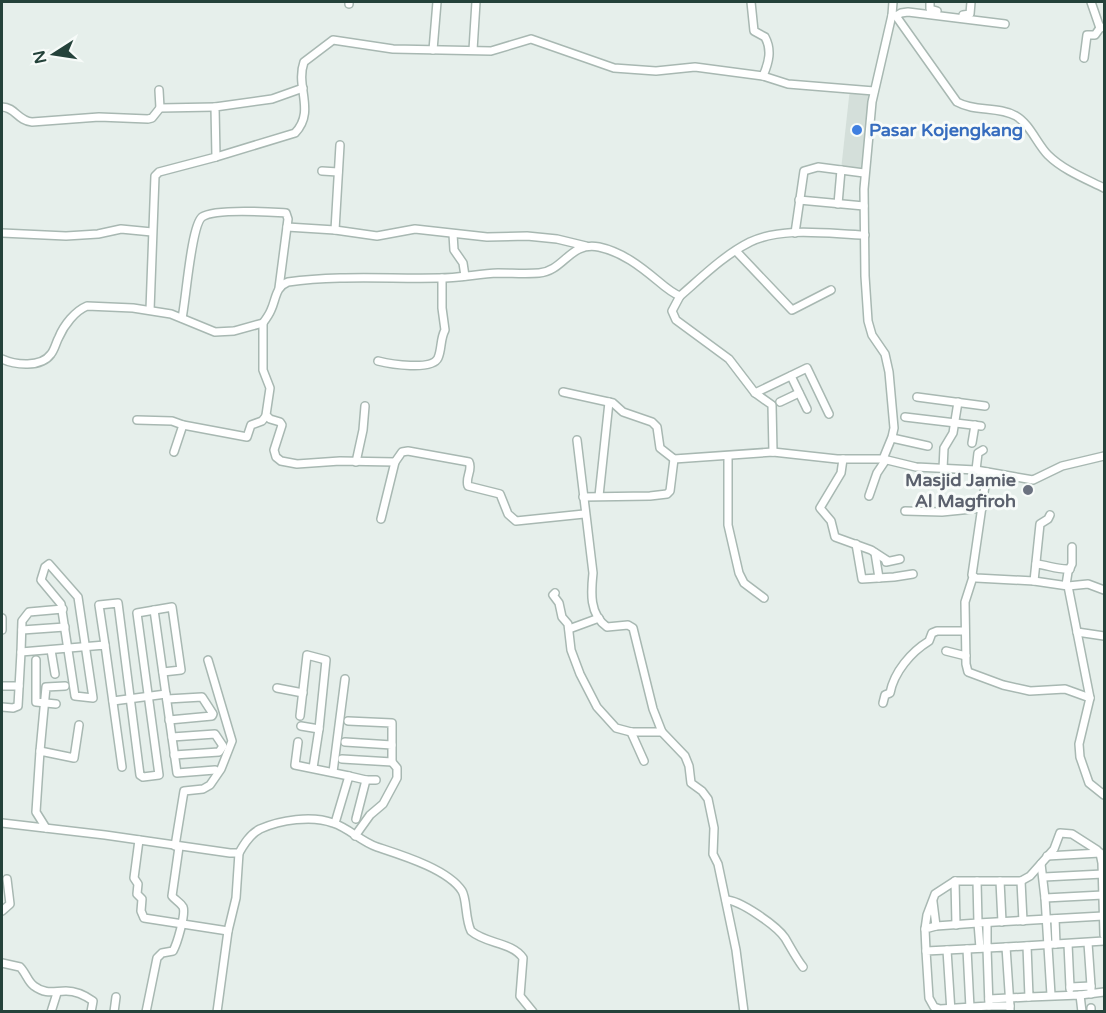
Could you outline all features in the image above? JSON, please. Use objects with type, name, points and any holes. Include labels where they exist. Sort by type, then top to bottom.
[{"type":"street","points":[[433,50],[437,2]]},
{"type":"street","points":[[473,50],[476,2]]},
{"type":"street","points":[[752,2],[754,31],[765,37],[769,48],[769,61],[763,75]]},
{"type":"street","points":[[869,496],[894,428],[890,372],[885,354],[873,335],[868,321],[864,206],[864,173],[874,92],[894,16],[893,2]]},
{"type":"street","points":[[930,2],[931,10],[968,16],[971,2]]},
{"type":"street","points":[[1084,58],[1088,35],[1095,34],[1102,28],[1093,2]]},
{"type":"street","points":[[894,16],[908,12],[1005,24]]},
{"type":"street","points":[[894,16],[957,102],[1015,116],[1025,124],[1060,165],[1104,188]]},
{"type":"street","points":[[150,310],[155,176],[159,172],[295,133],[304,120],[302,68],[304,62],[331,41],[393,49],[494,51],[531,39],[614,69],[656,71],[695,67],[763,75],[788,84],[874,92]]},
{"type":"street","points":[[160,108],[214,106],[274,99],[303,88]]},
{"type":"street","points":[[2,107],[10,108],[28,122],[99,117],[148,119],[152,118],[160,108],[159,90]]},
{"type":"street","points":[[214,106],[216,157]]},
{"type":"street","points":[[334,230],[340,145]]},
{"type":"street","points":[[795,233],[804,171],[818,167],[864,173]]},
{"type":"street","points":[[838,204],[841,170]]},
{"type":"street","points":[[322,171],[338,172]]},
{"type":"street","points":[[799,200],[864,206]]},
{"type":"street","points":[[137,420],[172,421],[247,437],[251,425],[262,422],[266,416],[270,388],[263,370],[263,323],[279,289],[287,227],[286,213],[240,211],[202,218],[194,238],[187,299],[182,318]]},
{"type":"street","points":[[287,227],[377,236],[415,230],[487,237],[545,237],[598,247],[620,254],[680,296]]},
{"type":"street","points":[[2,233],[66,236],[92,235],[121,229],[152,232]]},
{"type":"street","points":[[773,453],[774,409],[771,403],[756,393],[729,359],[676,320],[672,310],[680,296],[736,250],[755,240],[778,234],[795,233],[865,235]]},
{"type":"street","points":[[453,234],[454,250],[463,263],[465,276]]},
{"type":"street","points":[[279,289],[286,282],[301,280],[442,278],[544,272],[586,246]]},
{"type":"street","points":[[736,250],[792,310],[831,290]]},
{"type":"street","points":[[378,360],[418,365],[434,363],[437,360],[441,336],[445,330],[442,278]]},
{"type":"street","points":[[2,359],[21,364],[47,358],[64,327],[85,306],[150,310],[182,318],[218,332],[247,329],[263,323]]},
{"type":"street","points":[[756,393],[807,369],[829,414]]},
{"type":"street","points":[[791,376],[807,409]]},
{"type":"street","points":[[563,392],[609,402],[623,412],[655,424],[659,446],[674,459],[773,453],[884,460],[916,467],[976,470],[1033,480],[1062,466],[1104,456]]},
{"type":"street","points":[[780,402],[799,393]]},
{"type":"street","points":[[917,397],[985,406]]},
{"type":"street","points":[[599,496],[609,402]]},
{"type":"street","points":[[943,469],[944,448],[951,436],[958,402]]},
{"type":"street","points":[[356,462],[363,430],[365,406]]},
{"type":"street","points":[[266,416],[281,424],[274,450],[276,457],[281,461],[297,465],[327,461],[395,462]]},
{"type":"street","points":[[905,417],[978,425],[972,443]]},
{"type":"street","points":[[174,452],[183,425]]},
{"type":"street","points":[[892,438],[928,446]]},
{"type":"street","points":[[577,440],[593,573],[592,598],[603,624],[609,627],[628,625],[633,628],[653,709],[662,732],[685,756],[689,766],[690,782],[708,799],[714,828],[713,854],[717,861],[736,950],[744,1011]]},
{"type":"street","points":[[976,470],[978,453],[983,450]]},
{"type":"street","points":[[381,519],[395,462],[402,452],[408,451],[470,462],[468,486],[500,494],[508,514],[519,522],[585,514]]},
{"type":"street","points":[[728,456],[728,525],[739,573],[741,580],[764,598]]},
{"type":"street","points":[[583,497],[667,494],[670,491],[674,459]]},
{"type":"street","points":[[843,459],[841,473],[820,508],[831,521],[835,537],[856,544],[888,561]]},
{"type":"street","points":[[987,472],[971,573],[973,577],[965,597],[966,670],[977,677],[1030,691],[1065,688],[1090,698]]},
{"type":"street","points":[[906,511],[942,512],[982,508]]},
{"type":"street","points":[[1034,581],[1040,524],[1050,515]]},
{"type":"street","points":[[856,544],[861,579],[913,574]]},
{"type":"street","points":[[1072,547],[1072,564],[1067,585],[1090,698],[1079,744],[1080,757],[1089,783],[1104,795]]},
{"type":"street","points":[[875,553],[879,578]]},
{"type":"street","points":[[877,563],[900,559]]},
{"type":"street","points":[[49,564],[78,597],[93,698],[75,696],[63,609],[41,580],[45,567],[49,564]]},
{"type":"street","points":[[1036,564],[1050,565],[1059,570],[1070,569]]},
{"type":"street","points":[[973,577],[1067,585],[1088,584],[1104,590]]},
{"type":"street","points":[[555,593],[553,595],[559,603],[562,617],[569,629],[571,650],[590,697],[616,728],[631,732],[662,732]]},
{"type":"street","points":[[122,768],[99,605],[117,603],[140,775],[143,777],[159,776],[137,613],[172,607],[181,670],[163,672]]},
{"type":"street","points":[[2,707],[18,706],[22,621],[29,612],[63,609]]},
{"type":"street","points":[[154,610],[177,772],[215,770]]},
{"type":"street","points":[[2,618],[2,630]]},
{"type":"street","points":[[569,629],[599,618]]},
{"type":"street","points":[[22,630],[65,627]]},
{"type":"street","points":[[883,703],[884,696],[890,693],[904,664],[919,647],[929,641],[932,633],[965,631]]},
{"type":"street","points":[[1077,632],[1104,636]]},
{"type":"street","points":[[21,652],[105,645]]},
{"type":"street","points":[[51,650],[55,674]]},
{"type":"street","points":[[946,651],[966,656]]},
{"type":"street","points":[[300,716],[307,655],[326,660],[313,768]]},
{"type":"street","points":[[36,660],[36,701],[56,704]]},
{"type":"street","points":[[146,1011],[157,958],[162,952],[173,951],[178,943],[183,908],[172,896],[184,791],[203,789],[210,785],[221,769],[231,746],[230,730],[208,660]]},
{"type":"street","points":[[333,772],[345,679]]},
{"type":"street","points":[[2,686],[19,686]]},
{"type":"street","points":[[46,828],[36,812],[47,686],[65,686]]},
{"type":"street","points":[[277,688],[303,693]]},
{"type":"street","points":[[113,701],[148,696],[202,697],[213,714],[212,716],[169,720]]},
{"type":"street","points":[[348,721],[393,723],[392,762]]},
{"type":"street","points":[[40,751],[75,758],[80,725]]},
{"type":"street","points":[[301,726],[319,729]]},
{"type":"street","points":[[631,732],[644,761]]},
{"type":"street","points":[[172,737],[214,734],[223,746],[219,752],[174,755]]},
{"type":"street","points":[[298,742],[295,765],[366,780],[376,780]]},
{"type":"street","points":[[345,742],[392,745]]},
{"type":"street","points":[[342,759],[392,762],[397,766],[398,774],[386,800],[355,836]]},
{"type":"street","points":[[335,823],[349,776]]},
{"type":"street","points":[[356,819],[366,780]]},
{"type":"street","points":[[217,1011],[228,931],[235,906],[239,853],[246,840],[259,830],[282,823],[313,819],[335,823],[365,842],[434,868],[456,885],[463,892],[464,909],[471,931],[493,943],[513,949],[523,958],[520,997],[533,1011]]},
{"type":"street","points":[[2,823],[222,853],[239,853]]},
{"type":"street","points":[[1104,935],[1103,874],[1100,853],[1072,834],[1063,833],[1058,834],[1054,849],[1041,864],[1030,876],[1021,881],[955,881],[938,891],[933,899],[924,929],[931,1002],[937,1009],[970,1008],[989,1002],[1007,1007],[1029,997],[1070,991],[1104,992]]},
{"type":"street","points":[[139,840],[134,878],[138,884],[137,894],[142,899],[142,916],[228,931]]},
{"type":"street","points":[[1047,856],[1100,853]]},
{"type":"street","points":[[1041,864],[1044,877],[1051,995]]},
{"type":"street","points":[[1044,877],[1103,874]]},
{"type":"street","points":[[2,911],[10,904],[7,879]]},
{"type":"street","points":[[955,881],[956,925]]},
{"type":"street","points":[[977,881],[978,923],[984,948],[989,1002]]},
{"type":"street","points":[[1000,881],[1002,922]]},
{"type":"street","points":[[1021,881],[1023,921]]},
{"type":"street","points":[[1045,898],[1103,895]]},
{"type":"street","points":[[933,899],[936,926]]},
{"type":"street","points":[[726,900],[741,904],[781,934],[803,967]]},
{"type":"street","points":[[924,929],[936,926],[1047,919],[1103,921]]},
{"type":"street","points":[[1055,920],[1056,944]]},
{"type":"street","points":[[984,948],[987,923]]},
{"type":"street","points":[[926,951],[1104,941]]},
{"type":"street","points":[[1088,943],[1091,990]]},
{"type":"street","points":[[1068,944],[1070,991]]},
{"type":"street","points":[[1027,946],[1029,997]]},
{"type":"street","points":[[1006,947],[1007,1007]]},
{"type":"street","points":[[968,949],[970,1008]]},
{"type":"street","points":[[946,950],[951,1010]]},
{"type":"street","points":[[2,963],[23,969],[35,987],[57,993],[68,991],[88,998],[93,1001],[91,1011]]},
{"type":"street","points":[[1070,991],[1080,994],[1091,990]]},
{"type":"street","points":[[51,1011],[57,993]]},
{"type":"street","points":[[1080,994],[1082,1011]]},
{"type":"street","points":[[114,1011],[116,997]]},
{"type":"shaded area","name":"Pasar Kojengkang","points":[[850,88],[874,91],[864,173],[841,170]]},
{"type":"place","name":"Pasar Kojengkang","points":[[857,130]]},
{"type":"place","name":"Masjid Jamie Al Magfiroh","points":[[1028,490]]}]
